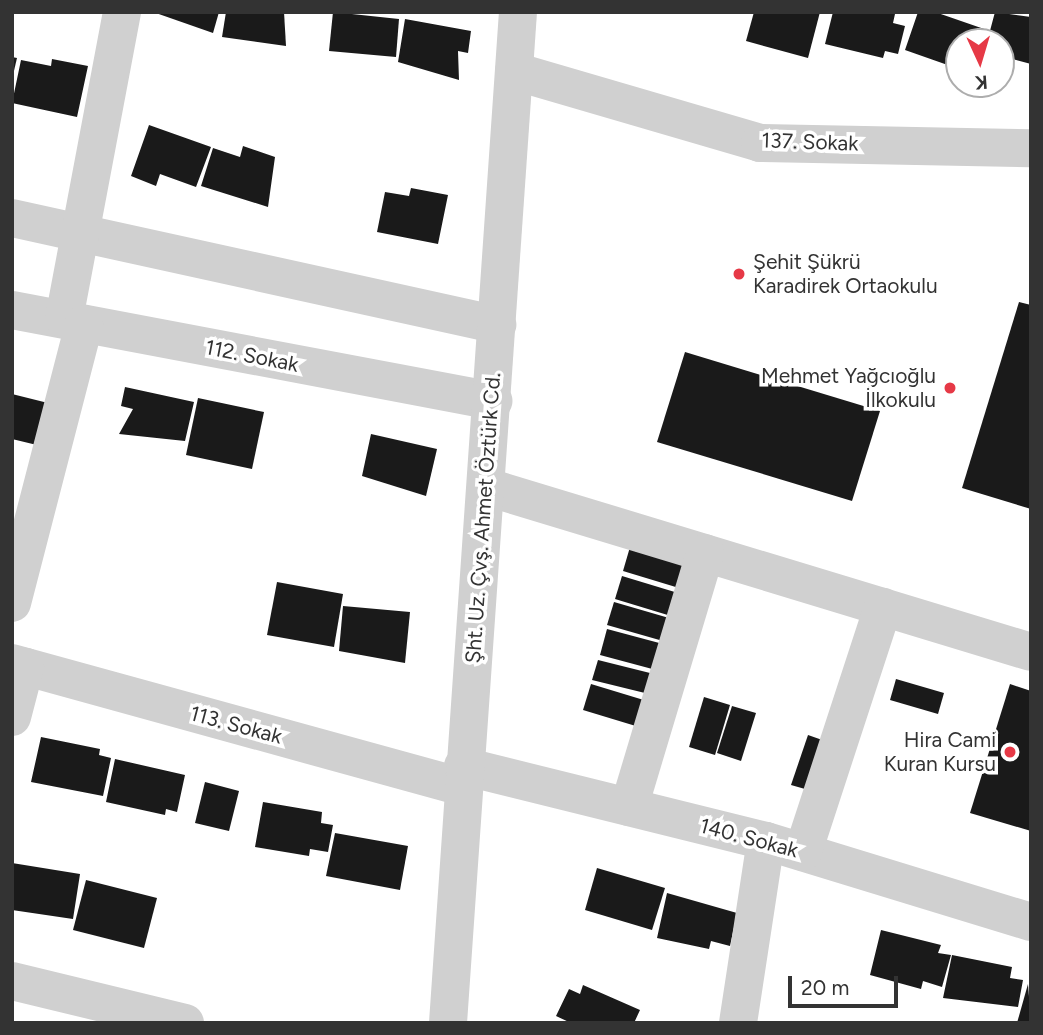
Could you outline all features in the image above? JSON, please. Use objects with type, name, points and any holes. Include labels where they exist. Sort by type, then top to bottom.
[{"type":"street","points":[[12,603],[74,322],[80,233],[122,12]]},
{"type":"street","name":"Şht. Uz. Çvş. Ahmet Öztürk Cd.","points":[[448,1023],[462,777],[487,487],[518,12]]},
{"type":"street","name":"137. Sokak","points":[[514,72],[760,143],[1031,148]]},
{"type":"street","points":[[12,218],[497,326]]},
{"type":"street","name":"112. Sokak","points":[[12,310],[493,401]]},
{"type":"street","points":[[487,487],[1031,652]]},
{"type":"street","points":[[629,807],[705,553]]},
{"type":"street","points":[[803,852],[883,607]]},
{"type":"street","points":[[12,717],[19,665]]},
{"type":"street","name":"113. Sokak","points":[[19,665],[462,777]]},
{"type":"street","name":"140. Sokak","points":[[462,777],[629,807],[766,841],[1031,922]]},
{"type":"street","points":[[738,1023],[766,841]]},
{"type":"street","points":[[12,981],[185,1023]]},
{"type":"building","points":[[153,12],[219,12],[213,33]]},
{"type":"building","points":[[226,12],[284,12],[286,46],[222,37]]},
{"type":"building","points":[[333,12],[399,19],[396,57],[329,51]]},
{"type":"building","points":[[754,12],[820,12],[808,58],[746,41]]},
{"type":"building","points":[[833,12],[895,14],[893,23],[905,26],[898,54],[885,51],[883,58],[825,44]]},
{"type":"building","points":[[918,12],[935,12],[981,28],[945,28],[945,64],[905,50]]},
{"type":"building","points":[[995,12],[1031,17],[1031,64],[1015,60],[1015,28],[991,28]]},
{"type":"building","points":[[405,19],[471,31],[468,53],[458,51],[459,80],[398,62]]},
{"type":"building","points":[[12,57],[17,58],[13,75],[12,75]]},
{"type":"building","points":[[52,59],[88,66],[77,117],[12,103],[21,60],[51,66]]},
{"type":"building","points":[[149,125],[211,147],[196,187],[160,174],[156,186],[131,176]]},
{"type":"building","points":[[243,146],[275,157],[268,207],[201,186],[213,148],[240,157]]},
{"type":"building","points":[[411,188],[448,195],[438,244],[377,232],[385,192],[409,196]]},
{"type":"building","points":[[1019,302],[1031,305],[1031,509],[962,488]]},
{"type":"building","points":[[685,352],[880,411],[852,501],[657,442]]},
{"type":"building","points":[[125,387],[194,402],[185,441],[119,434],[133,409],[121,406]]},
{"type":"building","points":[[12,394],[52,404],[41,446],[12,439]]},
{"type":"building","points":[[198,398],[264,412],[252,469],[186,455]]},
{"type":"building","points":[[371,434],[437,449],[426,496],[362,476]]},
{"type":"building","points":[[630,547],[687,565],[679,588],[623,571]]},
{"type":"building","points":[[622,576],[678,593],[671,616],[615,599]]},
{"type":"building","points":[[277,582],[343,594],[334,647],[267,635]]},
{"type":"building","points":[[614,602],[669,618],[663,641],[607,625]]},
{"type":"building","points":[[343,606],[410,612],[405,663],[339,651]]},
{"type":"building","points":[[607,629],[663,644],[656,670],[600,655]]},
{"type":"building","points":[[598,660],[654,674],[649,694],[592,680]]},
{"type":"building","points":[[896,679],[944,693],[938,714],[890,700]]},
{"type":"building","points":[[591,684],[647,701],[639,727],[583,710]]},
{"type":"building","name":"Hira Cami Kuran Kursu","points":[[1010,684],[1031,691],[1031,831],[970,813]]},
{"type":"building","points":[[704,697],[730,705],[715,755],[689,747]]},
{"type":"building","points":[[732,706],[756,713],[741,761],[717,753]]},
{"type":"building","points":[[808,735],[828,742],[812,791],[791,785]]},
{"type":"building","points":[[41,737],[100,749],[99,755],[111,758],[103,796],[31,782]]},
{"type":"building","points":[[115,759],[185,775],[177,812],[166,809],[165,815],[106,802]]},
{"type":"building","points":[[205,782],[239,791],[229,831],[195,823]]},
{"type":"building","points":[[263,802],[322,812],[321,823],[333,825],[328,852],[310,849],[309,856],[255,847]]},
{"type":"building","points":[[335,833],[408,846],[400,890],[326,876]]},
{"type":"building","points":[[12,863],[80,874],[73,919],[12,910]]},
{"type":"building","points":[[597,868],[665,888],[652,930],[585,910]]},
{"type":"building","points":[[86,880],[157,898],[144,948],[73,930]]},
{"type":"building","points":[[667,893],[737,913],[730,946],[711,941],[709,949],[657,938]]},
{"type":"building","points":[[881,930],[941,945],[938,953],[951,955],[942,987],[923,981],[921,989],[870,975]]},
{"type":"building","points":[[952,955],[1012,967],[1010,978],[1023,980],[1018,1007],[943,998]]},
{"type":"building","points":[[1028,984],[1031,1023],[1017,1023]]},
{"type":"building","points":[[583,985],[640,1010],[634,1023],[571,1023],[556,1016],[569,989],[580,994]]},
{"type":"place","name":"Şehit Şükrü Karadirek Ortaokulu","points":[[739,274]]},
{"type":"place","name":"Mehmet Yağcıoğlu İlkokulu","points":[[950,388]]},
{"type":"place","name":"Hira Cami Kuran Kursu","points":[[1010,752]]}]
